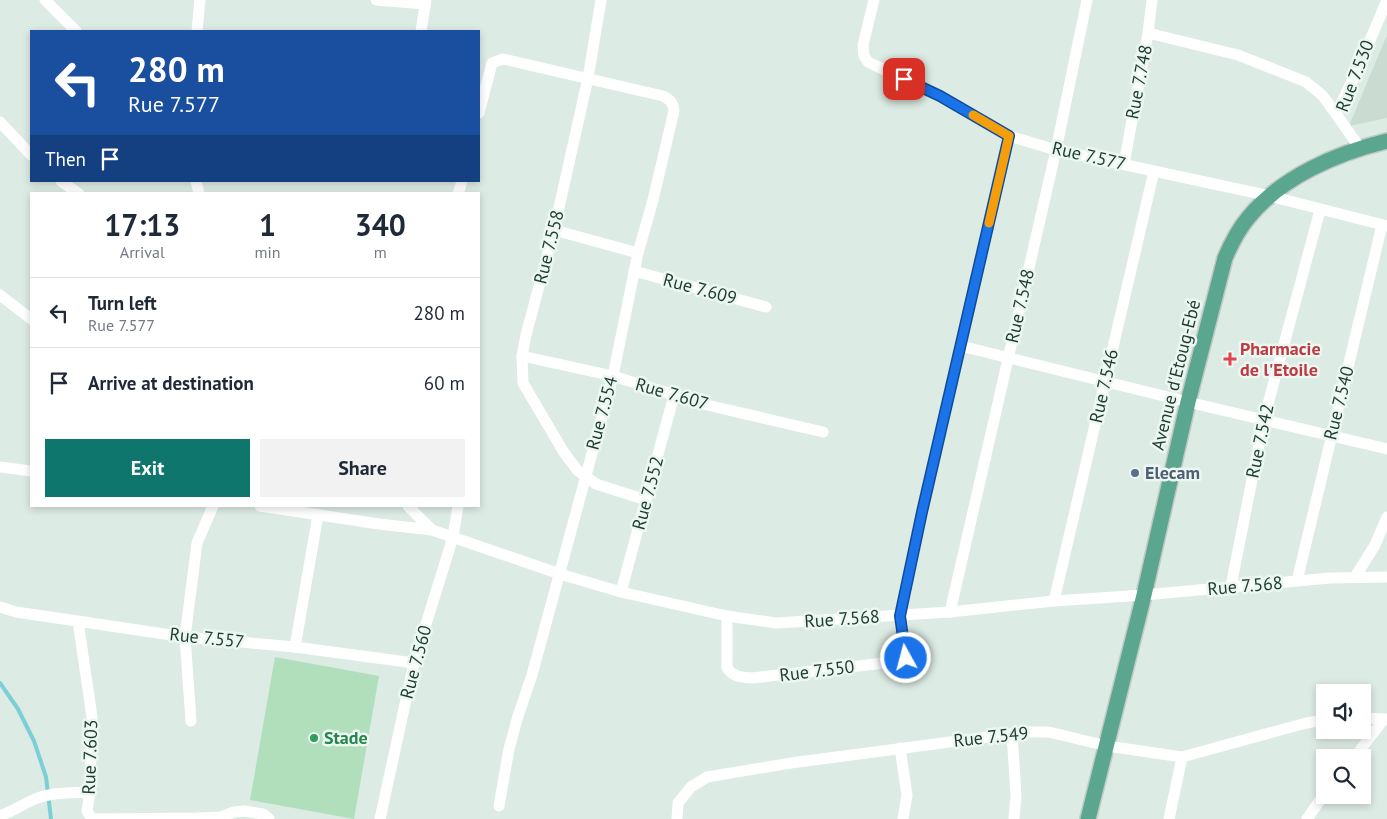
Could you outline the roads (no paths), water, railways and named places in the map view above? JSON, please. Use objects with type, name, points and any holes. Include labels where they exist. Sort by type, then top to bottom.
[{"type":"main road","name":"Avenue d'Etoug-Ebé","points":[[1088,819],[1144,595],[1188,402],[1225,258],[1234,238],[1248,217],[1270,196],[1289,182],[1328,160],[1360,148],[1387,141]]},
{"type":"street","points":[[45,0],[75,30]]},
{"type":"street","points":[[197,30],[200,0]]},
{"type":"street","points":[[376,0],[426,2],[421,30]]},
{"type":"street","name":"Rue 7.558","points":[[585,477],[563,451],[522,383],[522,356],[554,230],[588,78],[601,0]]},
{"type":"street","name":"Rue 7.577","points":[[874,0],[863,45],[864,56],[868,62],[940,96],[1009,136],[1056,150],[1270,196],[1384,226]]},
{"type":"street","name":"Rue 7.548","points":[[950,612],[1056,150],[1087,0]]},
{"type":"street","name":"Rue 7.748","points":[[1124,164],[1148,33],[1152,0]]},
{"type":"street","name":"Rue 7.530","points":[[1360,148],[1336,114],[1387,0]]},
{"type":"street","points":[[1148,33],[1238,55],[1306,82],[1322,95],[1336,114]]},
{"type":"street","points":[[480,109],[492,63],[503,59],[588,78]]},
{"type":"street","name":"Rue 7.554","points":[[499,806],[511,741],[532,675],[613,376],[638,253],[653,200],[674,111],[673,104],[668,98],[663,96],[588,78]]},
{"type":"street","points":[[0,122],[30,154]]},
{"type":"street","name":"Rue 7.550","points":[[727,616],[727,668],[735,676],[752,678],[902,661],[906,658],[900,616],[922,512],[1009,136]]},
{"type":"street","name":"Rue 7.546","points":[[1054,601],[1154,170]]},
{"type":"street","points":[[62,182],[76,192]]},
{"type":"street","name":"Rue 7.542","points":[[1230,586],[1264,419],[1320,210]]},
{"type":"street","name":"Rue 7.540","points":[[1297,581],[1384,226]]},
{"type":"street","points":[[554,230],[638,253]]},
{"type":"street","name":"Rue 7.609","points":[[634,271],[766,306]]},
{"type":"street","points":[[0,295],[30,318]]},
{"type":"street","points":[[961,346],[1387,449]]},
{"type":"street","name":"Rue 7.607","points":[[522,356],[613,376],[707,405],[822,432]]},
{"type":"street","name":"Rue 7.552","points":[[621,592],[674,395]]},
{"type":"street","points":[[0,467],[30,471]]},
{"type":"street","points":[[585,477],[596,484],[646,500]]},
{"type":"street","points":[[191,721],[185,638],[197,543],[214,507]]},
{"type":"street","points":[[266,507],[318,516],[432,530]]},
{"type":"street","name":"Rue 7.568","points":[[409,507],[432,530],[560,574],[621,592],[727,616],[776,624],[950,612],[1230,586],[1355,577],[1387,577]]},
{"type":"street","name":"Rue 7.560","points":[[380,819],[414,663],[453,537],[458,507]]},
{"type":"street","points":[[295,647],[318,516]]},
{"type":"street","points":[[1355,577],[1375,545],[1387,517]]},
{"type":"street","name":"Rue 7.557","points":[[0,607],[16,612],[78,620],[185,638],[295,647],[414,663]]},
{"type":"street","name":"Rue 7.603","points":[[78,620],[92,717],[90,792],[87,811],[92,819],[197,818]]},
{"type":"street","points":[[1371,718],[1386,719]]},
{"type":"street","points":[[1361,749],[1386,719]]},
{"type":"street","name":"Rue 7.549","points":[[677,819],[678,803],[691,787],[706,777],[791,763],[1012,734],[1049,732],[1107,746],[1182,757],[1316,721]]},
{"type":"street","points":[[1012,734],[1016,795],[1014,819]]},
{"type":"street","points":[[900,748],[907,794],[903,819]]},
{"type":"street","points":[[1168,819],[1182,757]]},
{"type":"street","points":[[0,816],[13,812],[36,798],[51,794],[90,792]]},
{"type":"street","points":[[1307,819],[1318,804]]},
{"type":"street","points":[[197,818],[221,817],[234,812],[244,811],[263,814],[269,819]]},
{"type":"waterway","points":[[0,683],[18,709],[34,741],[46,777],[51,819]]},
{"type":"place","name":"Pharmacie de l'Etoile","points":[[1230,359]]},
{"type":"place","name":"Elecam","points":[[1135,473]]},
{"type":"place","name":"Stade","points":[[314,738]]}]
